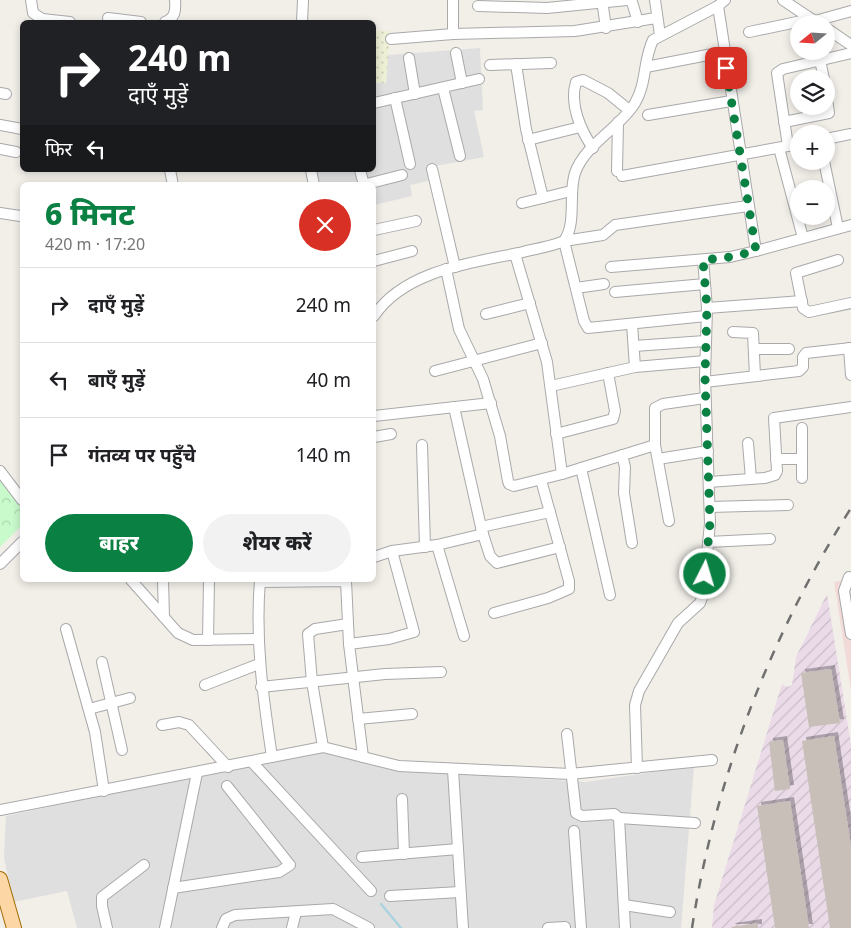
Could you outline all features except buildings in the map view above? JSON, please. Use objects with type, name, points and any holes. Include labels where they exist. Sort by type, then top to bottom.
[{"type":"main road","points":[[0,880],[14,928]]},
{"type":"street","points":[[31,0],[33,13],[41,20]]},
{"type":"street","points":[[171,20],[175,14],[175,0]]},
{"type":"street","points":[[302,20],[303,0]]},
{"type":"street","points":[[453,0],[453,34]]},
{"type":"street","points":[[478,6],[547,8],[627,0],[632,2],[638,22]]},
{"type":"street","points":[[655,0],[656,18],[660,35]]},
{"type":"street","points":[[783,0],[806,15]]},
{"type":"street","points":[[603,2],[606,28]]},
{"type":"street","points":[[756,251],[723,52],[721,3],[653,40],[649,48],[641,91],[629,110],[582,159],[575,172],[570,229],[564,241],[584,321],[588,328],[632,324],[706,312],[802,301]]},
{"type":"street","points":[[835,15],[851,11]]},
{"type":"street","points":[[108,18],[124,20]]},
{"type":"street","points":[[391,38],[453,34],[544,33],[606,28],[656,18]]},
{"type":"street","points":[[749,32],[790,25]]},
{"type":"street","points":[[835,34],[851,45]]},
{"type":"street","points":[[646,67],[723,52]]},
{"type":"street","points":[[456,53],[462,83]]},
{"type":"street","points":[[835,57],[851,53]]},
{"type":"street","points":[[409,58],[415,94]]},
{"type":"street","points":[[803,238],[778,73],[783,68],[820,60],[822,70]]},
{"type":"street","points":[[490,65],[551,63]]},
{"type":"street","points":[[516,64],[528,140],[543,198]]},
{"type":"street","points":[[376,103],[479,80]]},
{"type":"street","points":[[592,148],[580,127],[575,92],[575,86],[579,80],[608,93],[629,110]]},
{"type":"street","points":[[443,88],[460,156]]},
{"type":"street","points":[[395,98],[410,164]]},
{"type":"street","points":[[648,115],[731,101]]},
{"type":"street","points":[[784,122],[819,115]]},
{"type":"street","points":[[618,122],[619,174],[789,146]]},
{"type":"street","points":[[0,125],[20,129]]},
{"type":"street","points":[[528,140],[580,127]]},
{"type":"street","points":[[835,137],[851,134]]},
{"type":"street","points":[[0,149],[16,152]]},
{"type":"street","points":[[432,169],[451,268],[460,329],[476,360],[491,403],[500,436],[509,484],[514,486],[541,480],[655,445]]},
{"type":"street","points":[[826,170],[838,228]]},
{"type":"street","points":[[375,182],[402,175]]},
{"type":"street","points":[[522,203],[572,191]]},
{"type":"street","points":[[376,313],[400,290],[451,268],[564,241],[603,235],[614,225],[748,206]]},
{"type":"street","points":[[0,213],[20,216]]},
{"type":"street","points":[[376,230],[416,221]]},
{"type":"street","points":[[611,267],[730,257],[851,225]]},
{"type":"street","points":[[376,261],[412,252]]},
{"type":"street","points":[[514,254],[542,343],[562,474]]},
{"type":"street","points":[[637,768],[636,697],[678,623],[702,600],[710,507],[705,398],[706,312],[703,260]]},
{"type":"street","points":[[838,260],[796,273],[804,310],[809,312],[851,303]]},
{"type":"street","points":[[576,288],[604,284]]},
{"type":"street","points":[[615,292],[705,284]]},
{"type":"street","points":[[486,314],[530,303]]},
{"type":"street","points":[[632,324],[635,367]]},
{"type":"street","points":[[733,332],[753,333],[755,376]]},
{"type":"street","points":[[634,346],[705,341]]},
{"type":"street","points":[[435,371],[542,343]]},
{"type":"street","points":[[705,382],[802,369],[803,357],[806,353],[850,348],[851,375]]},
{"type":"street","points":[[754,349],[789,349]]},
{"type":"street","points":[[550,386],[635,367],[705,361]]},
{"type":"street","points":[[556,434],[613,419],[615,411],[608,373]]},
{"type":"street","points":[[669,521],[655,445],[655,408],[663,404],[705,398]]},
{"type":"street","points":[[376,416],[491,403]]},
{"type":"street","points":[[454,407],[482,530],[490,556],[497,563],[560,547]]},
{"type":"street","points":[[709,482],[775,475],[774,418],[851,407]]},
{"type":"street","points":[[802,428],[802,478]]},
{"type":"street","points":[[376,437],[391,434]]},
{"type":"street","points":[[748,443],[751,479]]},
{"type":"street","points":[[422,445],[425,547]]},
{"type":"street","points":[[658,459],[708,451]]},
{"type":"street","points":[[622,455],[625,467],[624,493],[632,544]]},
{"type":"street","points":[[776,459],[802,459]]},
{"type":"street","points":[[581,468],[610,595]]},
{"type":"street","points":[[0,472],[20,497]]},
{"type":"street","points":[[494,613],[548,598],[569,589],[560,547],[541,480]]},
{"type":"street","points":[[710,507],[788,505]]},
{"type":"street","points":[[376,556],[392,551],[438,546],[482,530],[550,512]]},
{"type":"street","points":[[708,542],[770,539]]},
{"type":"street","points":[[0,564],[20,544]]},
{"type":"street","points":[[438,546],[464,636]]},
{"type":"street","points":[[349,644],[389,639],[414,632],[392,551]]},
{"type":"street","points":[[850,578],[844,591],[851,634]]},
{"type":"street","points":[[133,582],[185,638],[208,640],[257,639]]},
{"type":"street","points":[[163,582],[164,617]]},
{"type":"street","points":[[208,640],[209,582]]},
{"type":"street","points":[[260,582],[257,639],[261,687],[272,756]]},
{"type":"street","points":[[347,582],[349,644],[363,757]]},
{"type":"street","points":[[323,747],[312,682],[308,634],[315,629],[348,624]]},
{"type":"street","points":[[66,629],[89,709],[104,791]]},
{"type":"street","points":[[102,662],[122,750]]},
{"type":"street","points":[[205,685],[259,664]]},
{"type":"street","points":[[261,687],[353,677],[441,672]]},
{"type":"street","points":[[89,709],[130,698]]},
{"type":"street","points":[[358,719],[412,714]]},
{"type":"street","points":[[162,725],[179,722],[189,725],[228,767]]},
{"type":"street","points":[[567,734],[570,774],[578,815],[614,814],[619,818],[695,823]]},
{"type":"street","points":[[0,810],[323,747],[399,766],[570,774],[712,760]]},
{"type":"street","points":[[252,762],[371,891]]},
{"type":"street","points":[[453,770],[462,928]]},
{"type":"street","points":[[165,928],[197,773]]},
{"type":"street","points":[[173,888],[279,872],[290,865],[228,786]]},
{"type":"street","points":[[402,799],[404,854]]},
{"type":"street","points":[[619,818],[625,928]]},
{"type":"street","points":[[574,831],[581,928]]},
{"type":"street","points":[[362,857],[458,850]]},
{"type":"street","points":[[107,928],[102,897],[144,865]]},
{"type":"street","points":[[390,896],[460,892]]},
{"type":"street","points":[[624,905],[670,912]]},
{"type":"street","points":[[222,928],[226,919],[235,915],[333,909],[366,927]]},
{"type":"street","points":[[292,928],[296,912]]},
{"type":"street","points":[[548,928],[565,927]]},
{"type":"shaded area","points":[[480,48],[483,110],[474,111],[484,157],[430,167],[432,180],[410,185],[412,196],[376,205],[376,182],[317,182],[315,172],[376,172],[376,83],[386,83],[388,55]]},
{"type":"shaded area","points":[[851,579],[851,690],[834,582]]},
{"type":"shaded area","points":[[827,594],[851,745],[851,928],[712,928],[714,905],[782,684],[787,687],[792,685],[796,657]]},
{"type":"shaded area","points":[[318,750],[387,769],[586,782],[694,766],[681,928],[77,928],[67,891],[13,902],[4,857],[6,816]]},
{"type":"green space","points":[[376,31],[390,31],[386,83],[376,83]]},
{"type":"green space","points":[[0,469],[20,494],[20,527],[0,547]]},
{"type":"waterway","points":[[381,904],[401,928]]},
{"type":"railway","points":[[692,928],[702,872],[715,818],[731,763],[750,710],[771,658],[795,607],[851,508]]},
{"type":"route","points":[[705,574],[710,523],[705,377],[707,308],[703,260],[730,257],[756,251],[726,68]]}]
